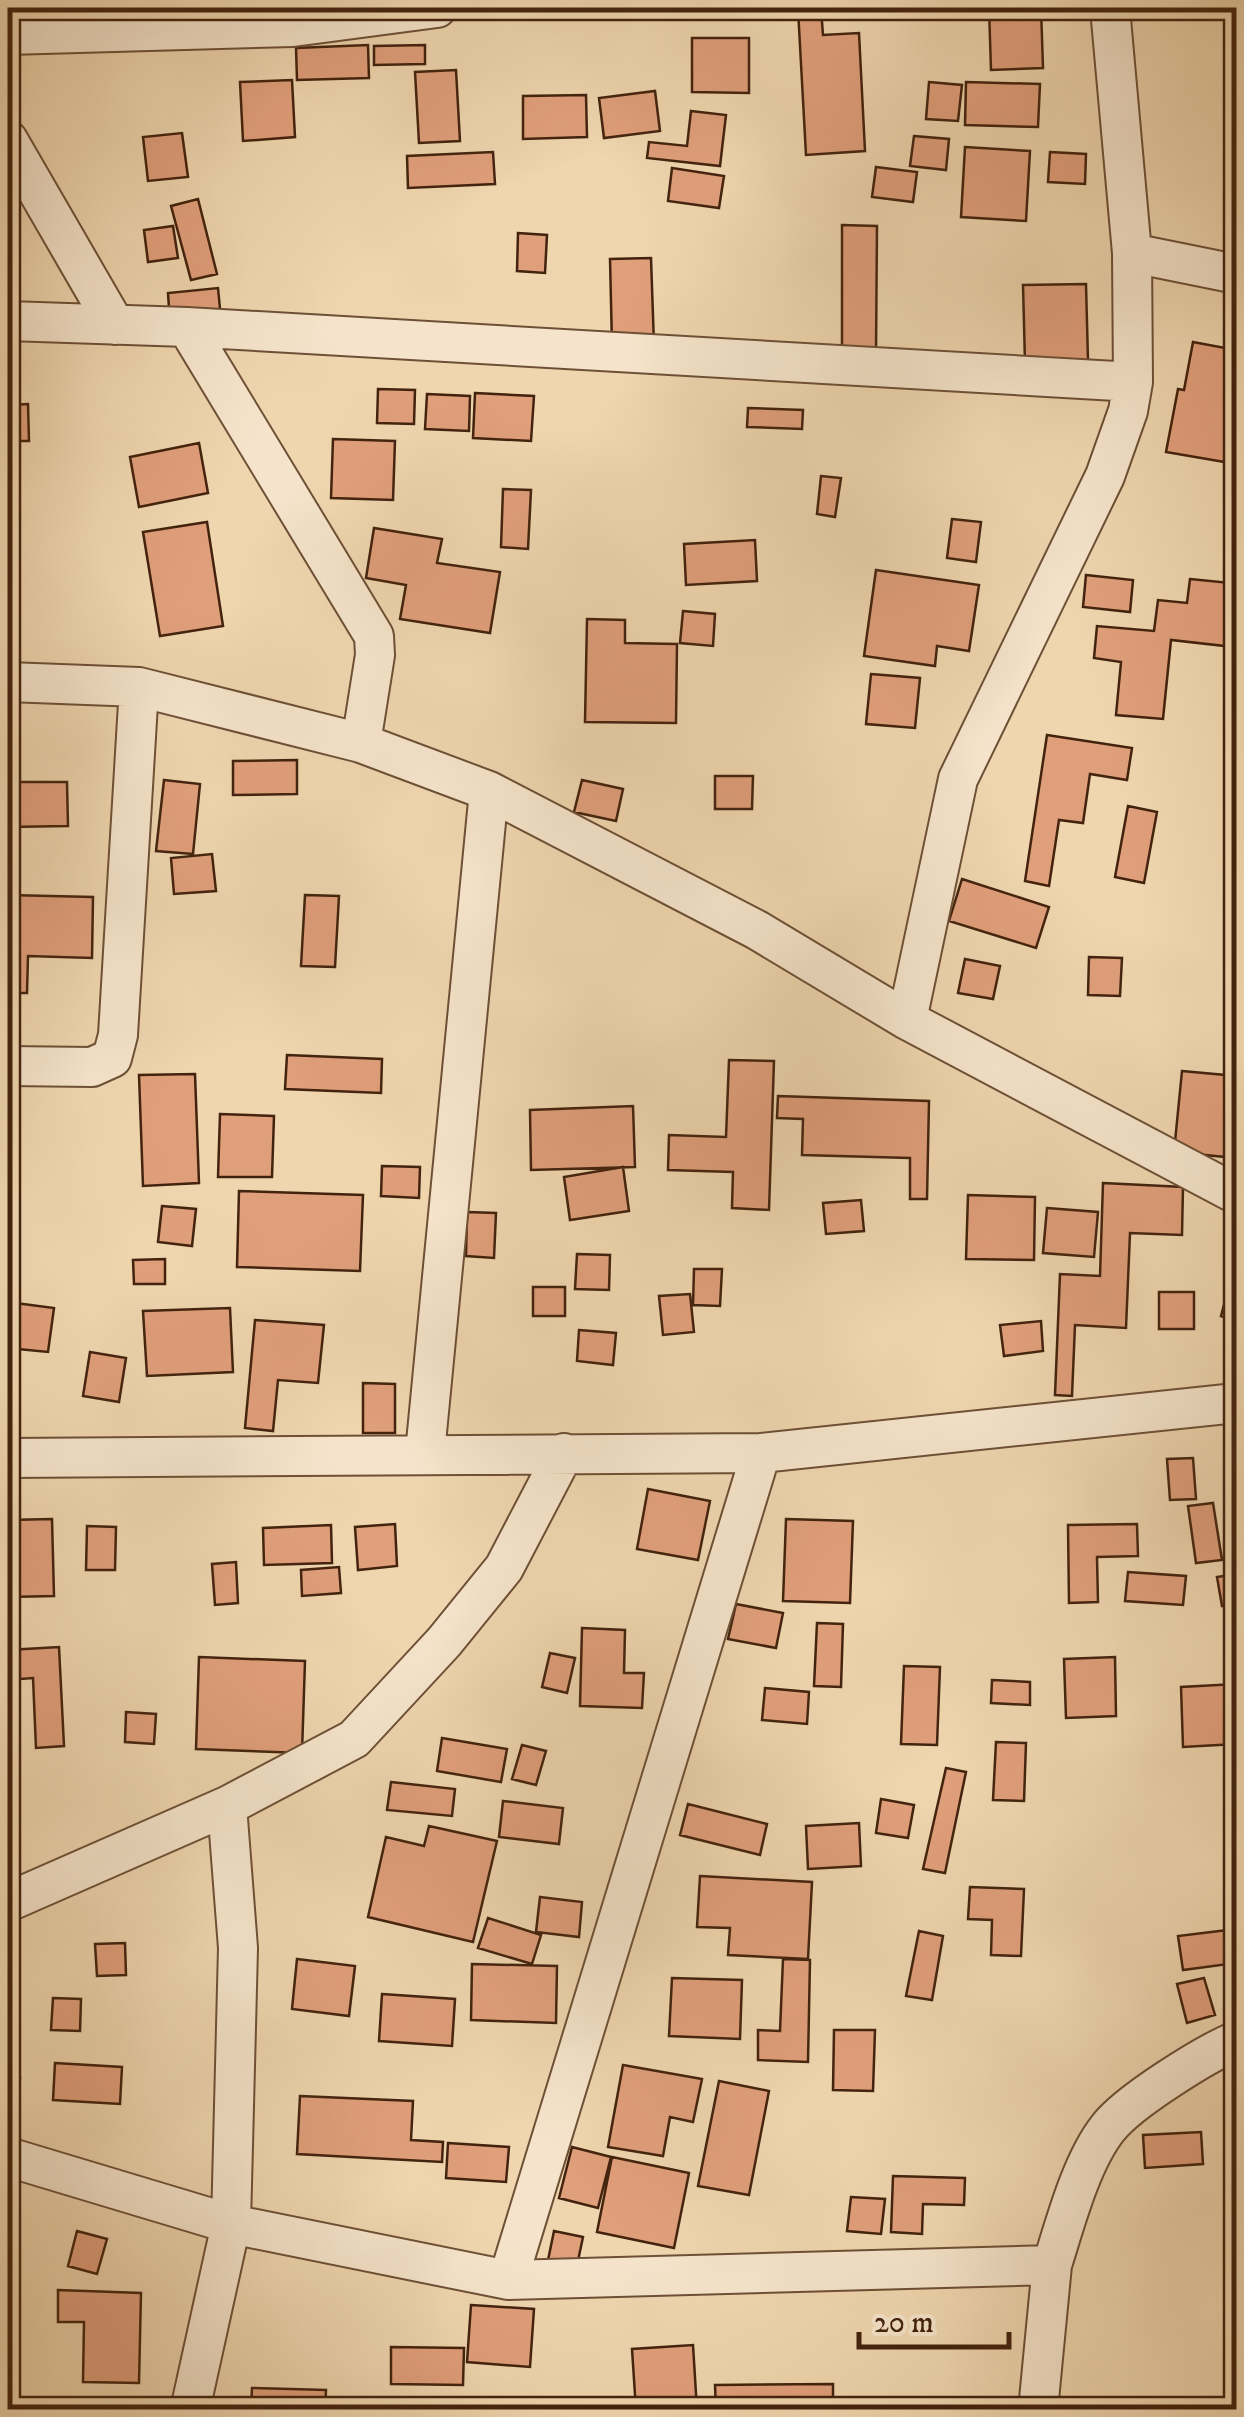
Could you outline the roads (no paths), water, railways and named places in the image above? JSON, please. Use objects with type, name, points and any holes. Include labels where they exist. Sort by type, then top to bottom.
[{"type":"street","points":[[8,35],[437,8]]},
{"type":"street","points":[[907,1020],[946,820],[958,778],[1105,476],[1133,382],[1132,254],[1110,8]]},
{"type":"street","points":[[8,140],[115,325]]},
{"type":"street","points":[[1132,254],[1236,274]]},
{"type":"street","points":[[8,321],[187,327],[1133,382]]},
{"type":"street","points":[[187,327],[374,636],[375,655],[360,743]]},
{"type":"street","points":[[8,682],[140,686],[360,743],[488,791],[758,930],[907,1020],[1236,1194]]},
{"type":"street","points":[[8,1066],[92,1067],[112,1058],[118,1035],[140,686]]},
{"type":"street","points":[[424,1452],[488,791]]},
{"type":"street","points":[[8,1458],[762,1452],[1236,1402]]},
{"type":"street","points":[[8,1902],[227,1806],[354,1738],[444,1642],[504,1568],[564,1452]]},
{"type":"street","points":[[508,2280],[762,1452]]},
{"type":"street","points":[[190,2410],[231,2224],[238,1948],[227,1806]]},
{"type":"street","points":[[1038,2410],[1052,2265],[1074,2197],[1108,2128],[1201,2056],[1236,2040]]},
{"type":"street","points":[[8,2157],[231,2224],[508,2280],[1052,2265]]}]
